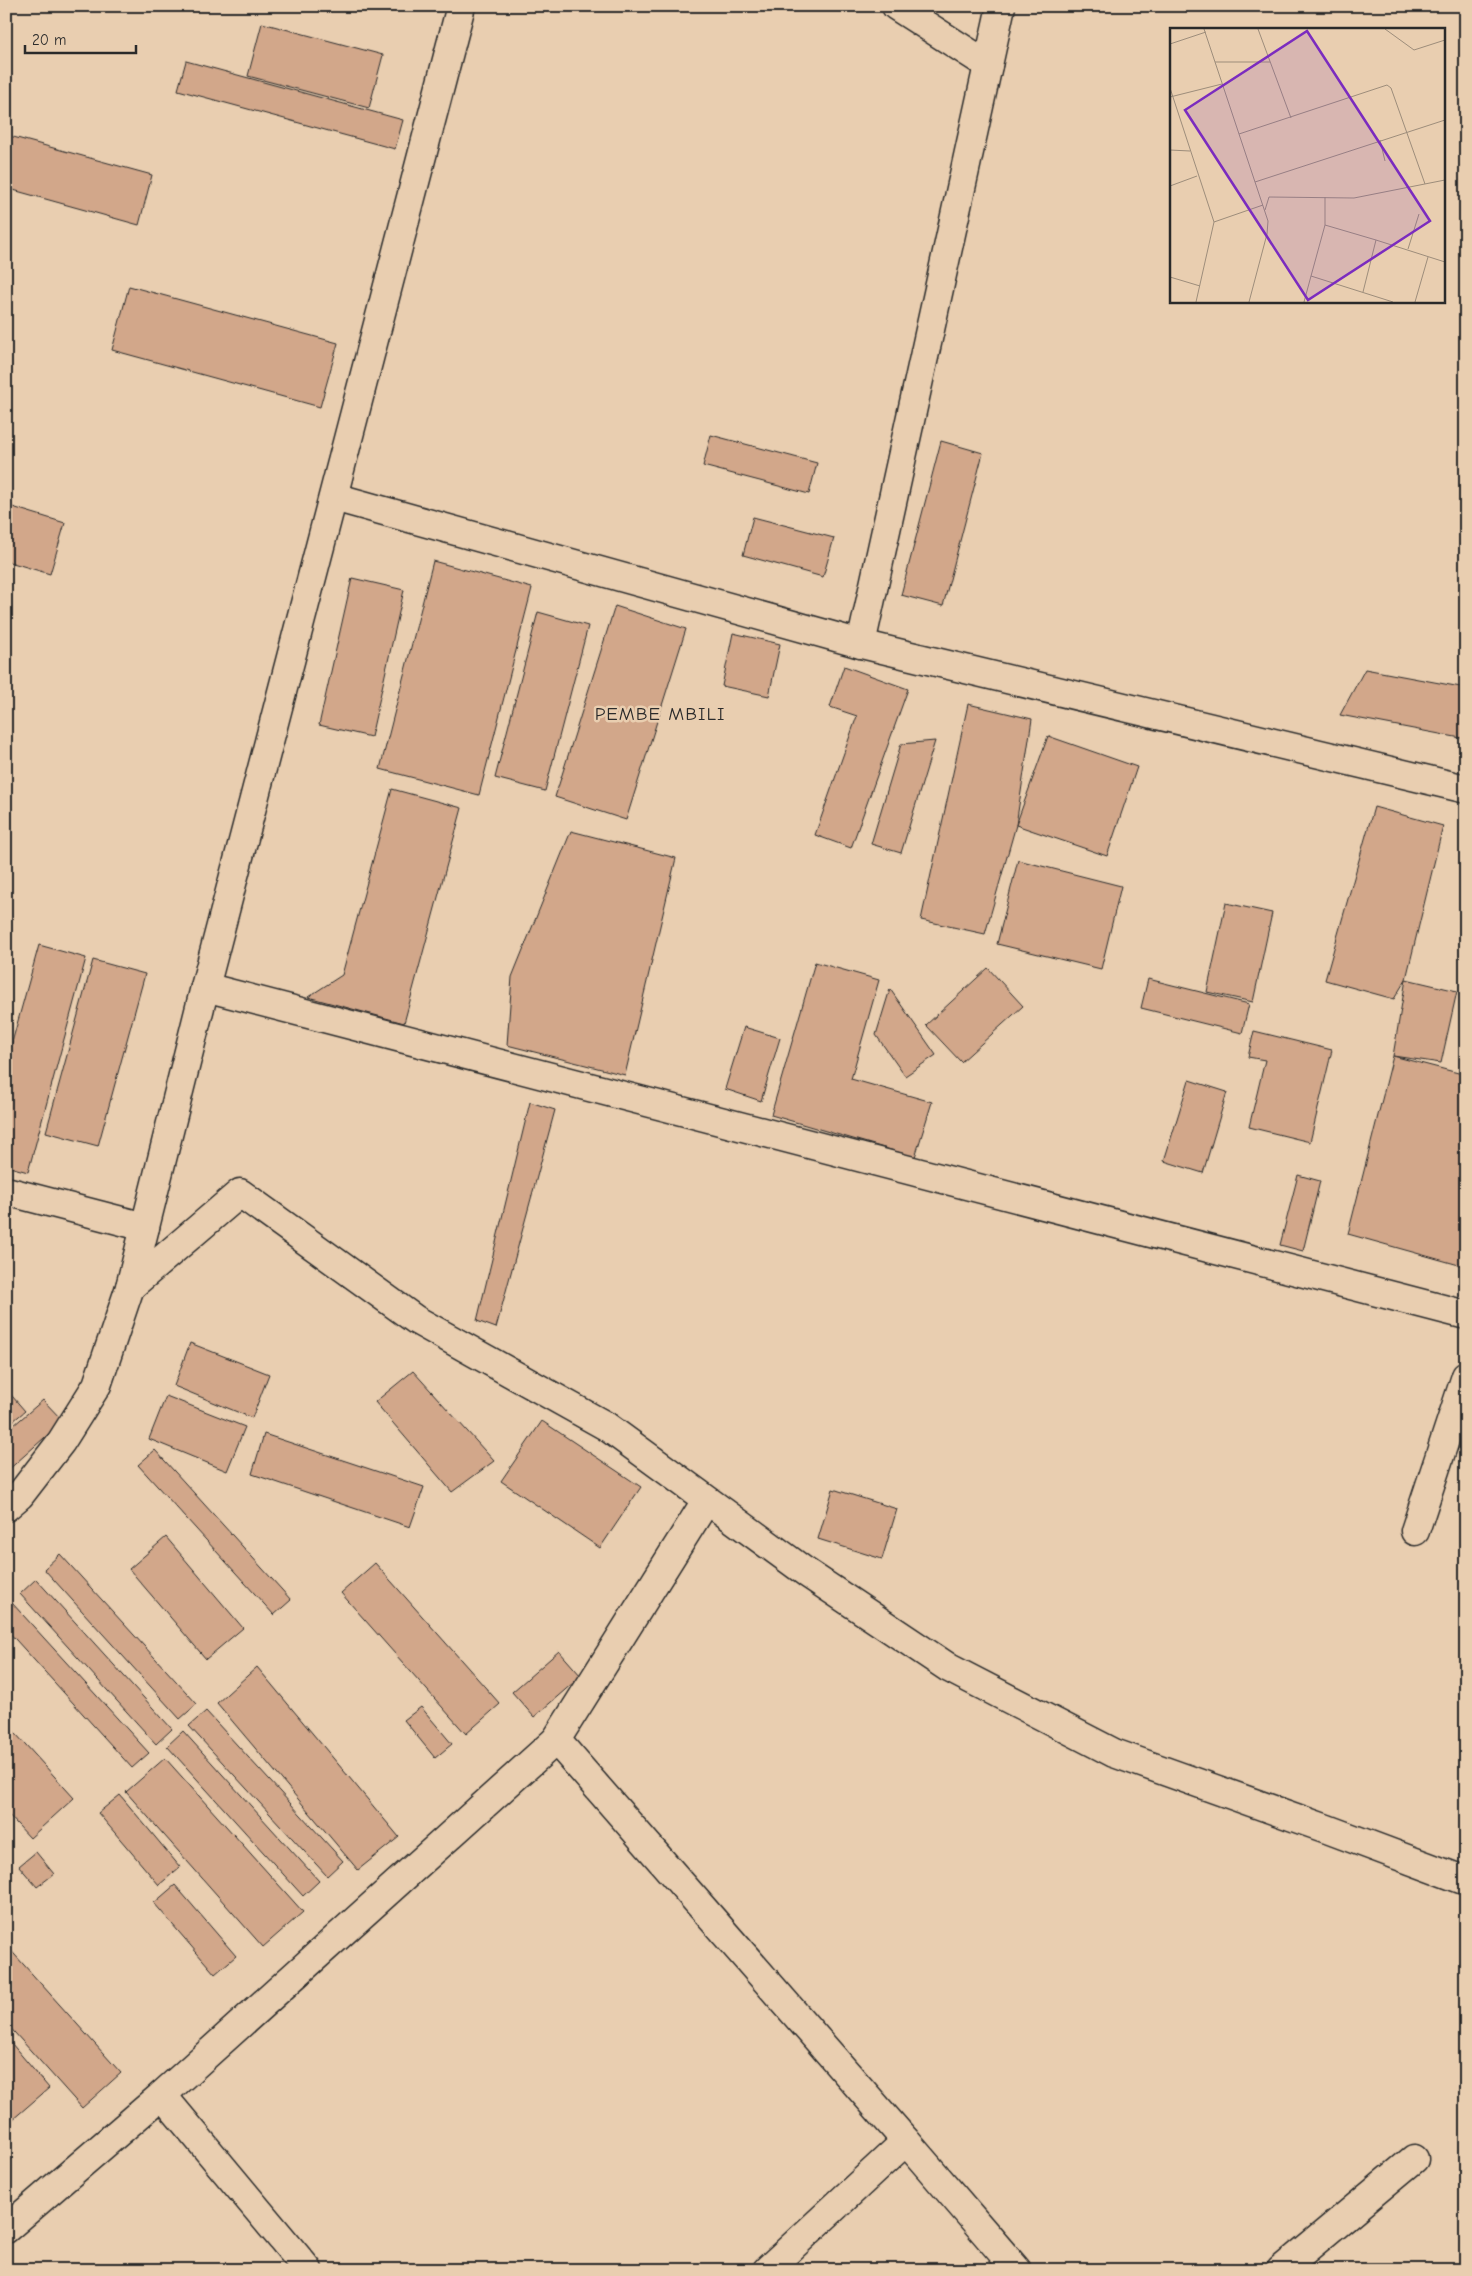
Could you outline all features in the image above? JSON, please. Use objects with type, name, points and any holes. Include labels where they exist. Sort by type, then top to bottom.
[{"type":"street","points":[[6,1507],[20,1495],[61,1442],[97,1385],[130,1286],[205,987],[334,497],[460,6]]},
{"type":"street","points":[[896,6],[988,65]]},
{"type":"street","points":[[861,644],[1001,6]]},
{"type":"street","points":[[334,497],[861,644],[1466,789]]},
{"type":"street","points":[[205,987],[1466,1316]]},
{"type":"street","points":[[6,1191],[145,1227]]},
{"type":"street","points":[[130,1286],[240,1193],[416,1320],[606,1426],[706,1501],[807,1573],[949,1668],[1114,1752],[1466,1881]]},
{"type":"street","points":[[1415,1531],[1466,1376]]},
{"type":"street","points":[[6,2229],[162,2095],[556,1740],[706,1501]]},
{"type":"street","points":[[556,1740],[1017,2270]]},
{"type":"street","points":[[162,2095],[308,2270]]},
{"type":"street","points":[[767,2270],[906,2141]]},
{"type":"street","points":[[1281,2270],[1414,2158]]},
{"type":"building","points":[[262,23],[383,55],[369,108],[248,76]]},
{"type":"building","points":[[186,61],[403,120],[395,149],[178,90]]},
{"type":"building","points":[[6,135],[152,175],[139,225],[6,188]]},
{"type":"building","points":[[129,286],[338,343],[320,407],[112,350]]},
{"type":"building","points":[[711,435],[817,463],[809,494],[703,466]]},
{"type":"building","points":[[941,441],[983,453],[943,606],[901,595]]},
{"type":"building","points":[[6,505],[65,523],[50,574],[6,561]]},
{"type":"building","points":[[753,517],[834,538],[823,577],[743,555]]},
{"type":"building","points":[[433,561],[532,588],[479,795],[380,769]]},
{"type":"building","points":[[352,578],[404,590],[371,737],[319,725]]},
{"type":"building","points":[[615,606],[686,629],[626,820],[555,797]]},
{"type":"building","points":[[538,612],[588,626],[545,791],[495,778]]},
{"type":"building","points":[[733,633],[780,644],[769,696],[722,686]]},
{"type":"building","points":[[844,666],[908,689],[851,848],[815,835],[857,716],[830,707]]},
{"type":"building","points":[[1365,669],[1466,688],[1466,739],[1340,715]]},
{"type":"building","points":[[968,704],[1032,719],[1016,825],[985,934],[921,920]]},
{"type":"building","points":[[1048,736],[1137,767],[1107,856],[1016,825]]},
{"type":"building","points":[[935,741],[901,853],[871,844],[901,744]]},
{"type":"building","points":[[392,789],[462,808],[404,1023],[308,997],[342,975]]},
{"type":"building","points":[[1374,807],[1443,826],[1406,979],[1394,999],[1325,980]]},
{"type":"building","points":[[571,831],[676,858],[625,1075],[507,1045],[512,977]]},
{"type":"building","points":[[1018,860],[1121,886],[1101,969],[997,944]]},
{"type":"building","points":[[1226,903],[1272,913],[1253,1002],[1207,992]]},
{"type":"building","points":[[39,945],[86,958],[28,1172],[6,1166],[6,1064]]},
{"type":"building","points":[[93,960],[145,974],[98,1146],[46,1132]]},
{"type":"building","points":[[815,962],[879,980],[851,1079],[932,1102],[915,1157],[771,1115]]},
{"type":"building","points":[[988,968],[1023,1006],[961,1062],[926,1025]]},
{"type":"building","points":[[1148,979],[1249,1004],[1242,1033],[1141,1008]]},
{"type":"building","points":[[1406,979],[1457,991],[1441,1063],[1393,1056]]},
{"type":"building","points":[[890,989],[936,1055],[905,1076],[876,1035]]},
{"type":"building","points":[[744,1027],[780,1038],[761,1101],[725,1089]]},
{"type":"building","points":[[1254,1031],[1332,1050],[1310,1142],[1249,1127],[1265,1060],[1248,1057]]},
{"type":"building","points":[[1393,1056],[1466,1075],[1466,1267],[1348,1234]]},
{"type":"building","points":[[1189,1080],[1227,1092],[1203,1173],[1164,1161]]},
{"type":"building","points":[[530,1102],[555,1110],[496,1328],[477,1321]]},
{"type":"building","points":[[1298,1175],[1320,1181],[1303,1251],[1280,1245]]},
{"type":"building","points":[[190,1343],[269,1374],[252,1418],[174,1386]]},
{"type":"building","points":[[413,1371],[494,1461],[452,1492],[375,1402]]},
{"type":"building","points":[[6,1389],[25,1411],[6,1427]]},
{"type":"building","points":[[166,1396],[245,1427],[227,1471],[149,1439]]},
{"type":"building","points":[[43,1400],[63,1421],[6,1472],[6,1432]]},
{"type":"building","points":[[542,1421],[641,1487],[600,1548],[501,1481]]},
{"type":"building","points":[[264,1434],[424,1487],[410,1527],[252,1474]]},
{"type":"building","points":[[155,1450],[291,1600],[274,1615],[138,1465]]},
{"type":"building","points":[[833,1489],[897,1509],[882,1559],[818,1539]]},
{"type":"building","points":[[166,1537],[243,1628],[206,1659],[129,1569]]},
{"type":"building","points":[[60,1554],[197,1704],[180,1719],[44,1569]]},
{"type":"building","points":[[375,1563],[500,1704],[466,1734],[341,1593]]},
{"type":"building","points":[[36,1579],[172,1729],[156,1744],[20,1594]]},
{"type":"building","points":[[12,1603],[149,1753],[132,1768],[6,1629],[6,1609]]},
{"type":"building","points":[[559,1651],[581,1676],[534,1717],[512,1692]]},
{"type":"building","points":[[257,1667],[399,1837],[358,1870],[217,1703]]},
{"type":"building","points":[[421,1707],[452,1744],[435,1758],[404,1720]]},
{"type":"building","points":[[206,1711],[343,1861],[327,1876],[189,1726]]},
{"type":"building","points":[[6,1723],[74,1798],[30,1838],[6,1812]]},
{"type":"building","points":[[183,1731],[319,1881],[303,1896],[167,1746]]},
{"type":"building","points":[[165,1758],[303,1912],[263,1947],[126,1792]]},
{"type":"building","points":[[120,1795],[180,1867],[159,1885],[98,1813]]},
{"type":"building","points":[[36,1852],[54,1874],[37,1887],[19,1866]]},
{"type":"building","points":[[175,1885],[236,1956],[215,1974],[154,1903]]},
{"type":"building","points":[[6,1945],[121,2073],[82,2108],[6,2023]]},
{"type":"building","points":[[6,2037],[49,2088],[12,2120],[6,2113]]},
{"type":"district","name":"PEMBE MBILI","points":[[660,714]]}]
